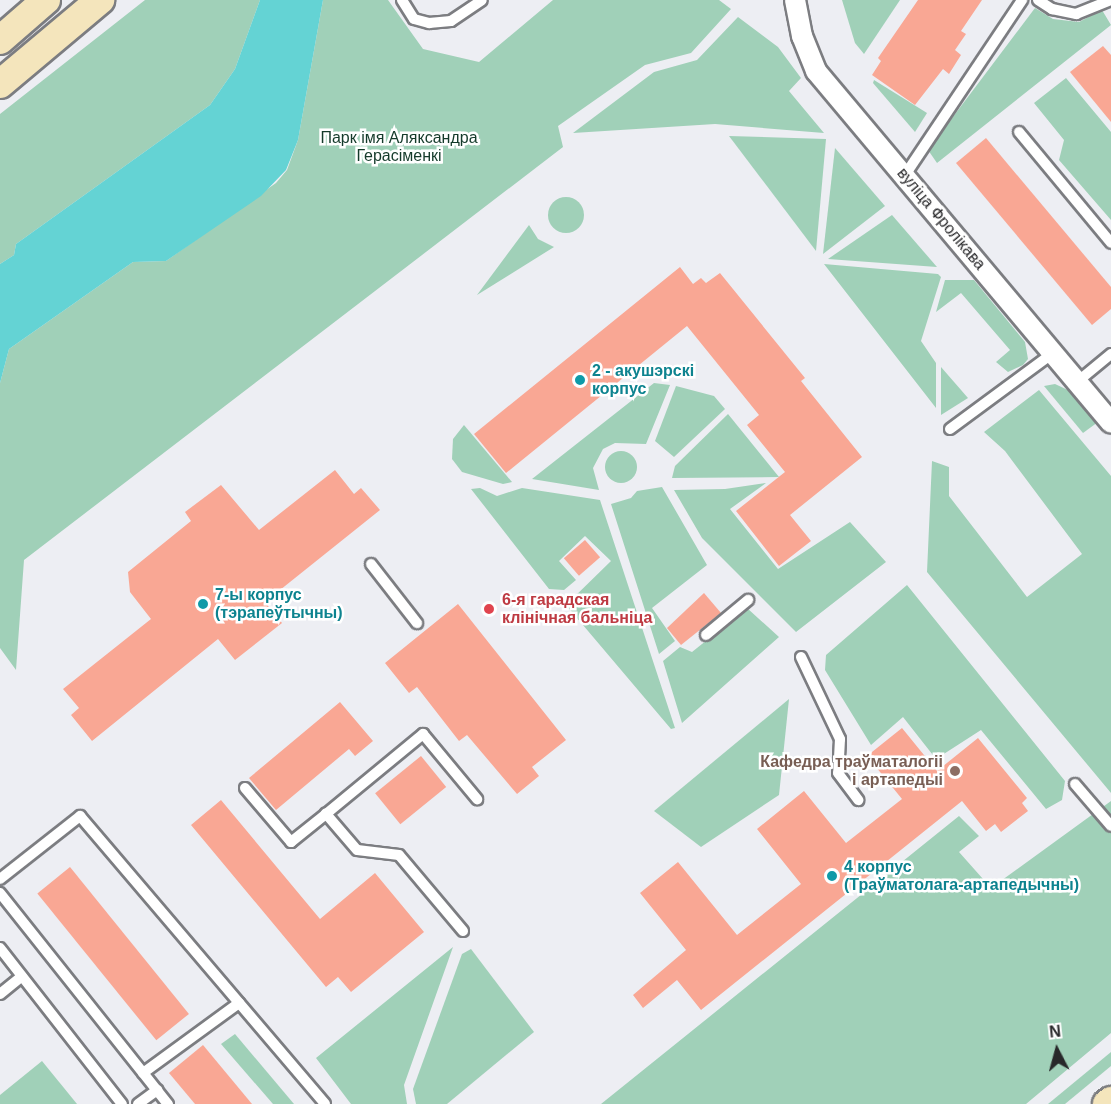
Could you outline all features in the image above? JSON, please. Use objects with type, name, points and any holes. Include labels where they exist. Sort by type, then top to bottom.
[{"type":"main road","points":[[0,39],[46,0]]},
{"type":"main road","points":[[0,84],[100,0]]},
{"type":"main road","points":[[1107,1104],[1111,1101]]},
{"type":"street","name":"вуліца Фролікава","points":[[795,1],[802,36],[816,71],[1111,422]]},
{"type":"lane","points":[[402,0],[414,19],[429,23],[451,21],[482,0]]},
{"type":"lane","points":[[905,175],[1022,0]]},
{"type":"lane","points":[[1038,0],[1052,9],[1076,14],[1111,0]]},
{"type":"lane","points":[[1019,132],[1111,243]]},
{"type":"lane","points":[[950,429],[1053,353]]},
{"type":"lane","points":[[1077,381],[1111,354]]},
{"type":"lane","points":[[371,564],[417,623]]},
{"type":"lane","points":[[706,635],[748,600]]},
{"type":"lane","points":[[801,657],[840,739],[838,772],[858,800]]},
{"type":"lane","points":[[245,788],[291,842],[423,734],[477,799]]},
{"type":"lane","points":[[1075,784],[1111,826]]},
{"type":"lane","points":[[326,814],[357,850],[399,855],[463,931]]},
{"type":"lane","points":[[0,879],[80,816],[325,1104]]},
{"type":"lane","points":[[0,893],[168,1104]]},
{"type":"lane","points":[[0,948],[122,1104]]},
{"type":"lane","points":[[0,994],[22,976]]},
{"type":"lane","points":[[143,1073],[239,1003]]},
{"type":"lane","points":[[138,1104],[157,1090]]},
{"type":"green space","points":[[145,0],[260,0],[235,69],[210,105],[16,244],[14,255],[0,264],[0,114]]},
{"type":"green space","name":"Парк імя Аляксандра Герасіменкі","points":[[323,0],[388,0],[423,49],[479,62],[553,0],[719,0],[731,9],[691,53],[645,65],[558,126],[563,147],[24,560],[16,670],[0,648],[0,383],[9,349],[133,262],[166,261],[276,183],[287,170],[298,140]]},
{"type":"green space","points":[[842,0],[900,0],[864,54],[855,43]]},
{"type":"green space","points":[[1035,8],[1053,19],[1079,22],[1102,10],[1111,25],[937,163],[928,150]]},
{"type":"green space","points":[[738,17],[778,47],[801,78],[789,91],[824,133],[715,124],[573,133],[654,72],[697,60]]},
{"type":"green space","points":[[1066,78],[1111,132],[1111,220],[1059,160],[1064,140],[1034,103]]},
{"type":"green space","points":[[874,80],[927,113],[915,132],[873,83]]},
{"type":"green space","points":[[729,136],[826,139],[816,251]]},
{"type":"green space","points":[[835,148],[885,206],[823,254]]},
{"type":"green space","points":[[566,197],[579,202],[584,215],[579,228],[566,233],[553,228],[548,215],[553,202]]},
{"type":"green space","points":[[892,215],[937,267],[828,259]]},
{"type":"green space","points":[[529,225],[538,239],[554,247],[477,295]]},
{"type":"green space","points":[[824,264],[938,274],[941,277],[921,341],[936,363],[936,408]]},
{"type":"green space","points":[[945,280],[974,280],[1025,342],[1028,359],[1023,365],[1008,372],[996,362],[1010,350],[961,293],[936,312]]},
{"type":"green space","points":[[941,367],[968,398],[941,415]]},
{"type":"green space","points":[[654,383],[670,385],[646,444],[615,443],[603,449],[593,468],[599,490],[532,479]]},
{"type":"green space","points":[[1055,384],[1070,391],[1098,422],[1083,433],[1044,386]]},
{"type":"green space","points":[[676,386],[714,396],[725,409],[674,457],[655,441]]},
{"type":"green space","points":[[1039,390],[1111,476],[1111,793],[927,572],[932,461],[949,467],[949,496],[1027,597],[1082,554],[1005,451],[984,432]]},
{"type":"green space","points":[[728,414],[779,477],[672,478],[675,466]]},
{"type":"green space","points":[[464,425],[512,482],[503,484],[462,472],[452,459],[453,439]]},
{"type":"green space","points":[[621,451],[632,456],[637,467],[632,478],[621,483],[610,478],[605,467],[610,456]]},
{"type":"green space","points":[[766,483],[730,509],[778,569],[850,522],[886,562],[796,632],[702,538],[674,490],[725,489]]},
{"type":"green space","points":[[662,487],[707,565],[652,608],[675,641],[659,654],[611,504],[631,498],[637,491]]},
{"type":"green space","points":[[480,488],[497,496],[522,488],[600,500],[675,728],[671,729],[566,605],[611,561],[585,536],[559,561],[576,580],[564,590],[549,589],[471,489]]},
{"type":"green space","points":[[907,585],[1065,781],[1062,800],[1046,809],[981,730],[936,759],[903,717],[871,745],[825,670],[826,655]]},
{"type":"green space","points":[[747,608],[779,637],[682,723],[663,661],[680,647],[692,652]]},
{"type":"green space","points":[[789,699],[779,795],[701,847],[654,811]]},
{"type":"green space","points":[[1111,801],[1111,1033],[1026,1104],[601,1104],[959,816],[979,836],[959,852],[991,888]]},
{"type":"green space","points":[[453,947],[404,1085],[407,1104],[351,1104],[316,1058]]},
{"type":"green space","points":[[471,949],[534,1032],[447,1104],[416,1104],[413,1089],[462,954]]},
{"type":"green space","points":[[235,1034],[294,1104],[273,1104],[221,1044]]},
{"type":"green space","points":[[1111,1052],[1111,1066],[1065,1104],[1048,1104]]},
{"type":"green space","points":[[42,1061],[77,1104],[0,1104],[0,1095]]},
{"type":"water","points":[[260,0],[323,0],[298,140],[286,170],[261,196],[166,261],[133,262],[9,349],[0,383],[0,264],[14,255],[16,244],[210,105],[235,69]]},
{"type":"building","points":[[918,0],[982,0],[961,31],[966,34],[955,50],[961,55],[949,74],[943,69],[915,105],[872,75],[881,61],[878,58]]},
{"type":"building","points":[[1103,46],[1111,55],[1111,122],[1070,72]]},
{"type":"building","points":[[986,138],[1111,287],[1111,309],[1092,325],[956,163]]},
{"type":"building","points":[[680,267],[693,284],[701,278],[706,283],[720,273],[805,378],[801,381],[862,457],[790,515],[811,541],[779,566],[736,511],[785,472],[747,425],[759,415],[687,326],[506,473],[474,434]]},
{"type":"building","name":"7-ы корпус (тэрапеўтычны)","points":[[335,470],[354,494],[361,488],[380,510],[265,602],[282,623],[235,660],[218,639],[92,741],[71,715],[79,708],[63,689],[151,619],[130,592],[128,572],[191,521],[185,512],[221,485],[259,530]]},
{"type":"building","points":[[585,540],[600,557],[579,576],[564,558]]},
{"type":"building","points":[[704,593],[721,613],[681,645],[667,628]]},
{"type":"building","points":[[458,604],[566,740],[532,767],[539,776],[517,794],[467,735],[459,741],[417,687],[409,693],[385,663]]},
{"type":"building","points":[[340,702],[373,741],[355,756],[349,749],[276,810],[249,778]]},
{"type":"building","name":"4 корпус (Траўматолага-артапедычны)","points":[[902,728],[937,771],[978,738],[1027,798],[1022,803],[1028,811],[1001,832],[995,824],[986,831],[962,801],[701,1010],[677,980],[643,1008],[633,995],[686,950],[640,893],[678,862],[737,935],[801,884],[757,829],[804,791],[846,843],[902,799],[867,756]]},
{"type":"building","points":[[421,756],[446,787],[400,824],[375,793]]},
{"type":"building","points":[[221,800],[320,919],[375,873],[424,932],[351,992],[338,977],[326,987],[191,825]]},
{"type":"building","points":[[70,867],[189,1014],[156,1040],[37,893]]},
{"type":"building","points":[[203,1045],[252,1104],[195,1104],[169,1073]]},
{"type":"place","name":"2 - акушэрскі корпус","points":[[580,380]]},
{"type":"place","name":"7-ы корпус (тэрапеўтычны)","points":[[203,604]]},
{"type":"place","name":"6-я гарадская клінічная бальніца","points":[[489,609]]},
{"type":"place","name":"Кафедра траўматалогіі і артапедыі","points":[[955,771]]},
{"type":"place","name":"4 корпус (Траўматолага-артапедычны)","points":[[832,876]]}]
